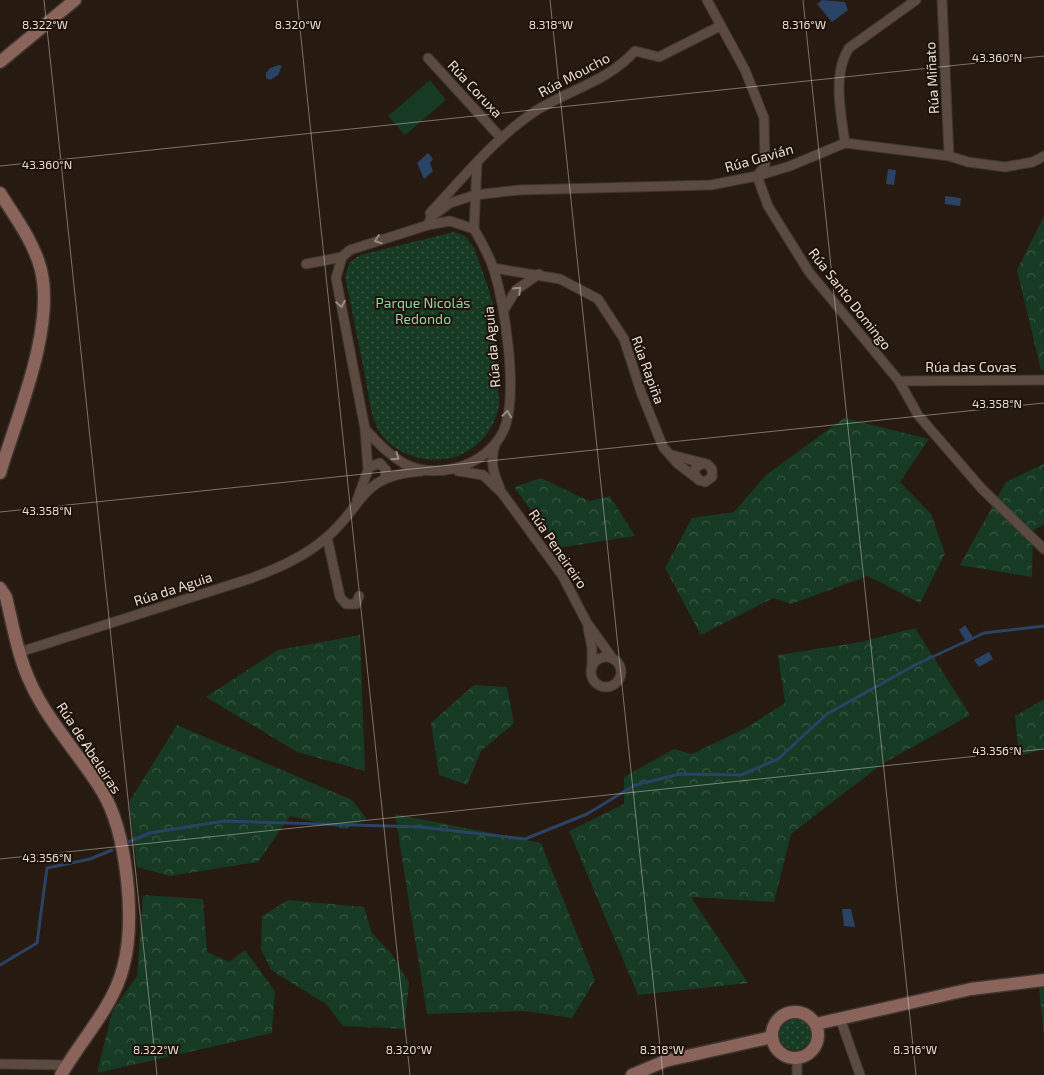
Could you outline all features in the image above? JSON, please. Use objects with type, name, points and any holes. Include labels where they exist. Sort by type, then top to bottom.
[{"type":"street","points":[[0,62],[75,0]]},
{"type":"street","points":[[707,0],[745,70],[764,118],[765,166],[757,176]]},
{"type":"street","points":[[845,143],[840,99],[841,59],[849,48],[916,0]]},
{"type":"street","name":"Rúa Miñato","points":[[942,0],[949,156]]},
{"type":"street","name":"Rúa Moucho","points":[[417,228],[501,138],[535,112],[609,74],[623,64],[635,51],[659,57],[720,26]]},
{"type":"street","name":"Rúa Coruxa","points":[[428,58],[501,138]]},
{"type":"street","name":"Rúa Gavián","points":[[475,195],[519,190],[711,185],[757,176],[790,166],[845,143],[949,156],[968,162],[1005,166],[1034,162],[1044,156]]},
{"type":"street","points":[[306,264],[342,257],[350,250],[428,225],[450,221],[474,229],[476,164]]},
{"type":"street","name":"Rúa Santo Domingo","points":[[757,176],[768,206],[809,272],[899,381],[918,414],[982,489],[1044,549]]},
{"type":"street","points":[[0,193],[34,248],[41,270],[43,287],[42,321],[35,358],[0,473]]},
{"type":"street","points":[[428,225],[431,217],[450,203],[475,195]]},
{"type":"street","name":"Rúa da Aguia","points":[[20,652],[252,578],[298,558],[327,537],[358,500],[385,478],[403,473],[466,466],[495,444],[506,424],[510,396],[504,310],[494,268],[474,229]]},
{"type":"street","name":"Rúa da Aguia","points":[[342,257],[336,278],[365,429],[368,467],[358,500]]},
{"type":"street","name":"Rúa Rapiña","points":[[494,268],[560,279],[598,299],[624,339],[663,447],[678,464],[699,480]]},
{"type":"street","points":[[504,310],[516,290],[539,274]]},
{"type":"street","name":"Rúa das Covas","points":[[899,381],[1044,380]]},
{"type":"street","name":"Rúa da Aguia","points":[[365,429],[394,457],[407,465],[439,470]]},
{"type":"street","name":"Rúa Peneireiro","points":[[495,444],[492,453],[492,471],[502,493]]},
{"type":"street","points":[[672,456],[704,463],[712,469],[712,477],[704,482],[695,475],[695,470],[704,463]]},
{"type":"street","points":[[368,467],[380,463],[386,470],[385,478]]},
{"type":"street","name":"Rúa Peneireiro","points":[[439,470],[483,474],[502,493],[562,575],[586,623],[613,659],[619,664],[621,674],[618,682],[613,686],[601,686],[596,683],[592,673],[592,648],[586,623]]},
{"type":"street","points":[[327,537],[340,597],[346,604],[356,604],[359,596]]},
{"type":"street","name":"Rúa de Abeleiras","points":[[1,590],[31,685],[103,792],[115,824],[130,902],[130,929],[123,969],[106,1007],[64,1070]]},
{"type":"street","name":"Rúa de Abeleiras","points":[[0,613],[15,633]]},
{"type":"street","points":[[592,673],[596,662],[606,657],[613,659]]},
{"type":"street","points":[[816,1024],[971,989],[1044,980]]},
{"type":"street","points":[[800,1012],[812,1018],[816,1024],[818,1032],[816,1046],[811,1052],[797,1058],[783,1055],[777,1050],[772,1036],[775,1023],[785,1013],[800,1012]]},
{"type":"street","points":[[840,1018],[860,1075]]},
{"type":"street","points":[[632,1075],[665,1061],[772,1036]]},
{"type":"street","points":[[797,1058],[798,1075]]},
{"type":"street","points":[[0,1064],[64,1070]]},
{"type":"green space","points":[[430,80],[446,100],[405,135],[388,116]]},
{"type":"green space","points":[[1044,216],[1044,370],[1041,370],[1017,270]]},
{"type":"green space","name":"Parque Nicolás Redondo","points":[[454,232],[465,236],[474,248],[493,305],[499,405],[490,429],[480,442],[458,456],[435,460],[411,456],[400,451],[390,444],[376,425],[371,409],[345,276],[350,262],[360,255]]},
{"type":"green space","points":[[844,418],[929,439],[900,482],[931,514],[945,554],[920,603],[868,576],[791,604],[773,598],[701,635],[665,568],[692,518],[734,512],[766,475]]},
{"type":"green space","points":[[1044,464],[1044,524],[1033,531],[1032,577],[960,565],[1006,482]]},
{"type":"green space","points":[[541,478],[589,501],[610,496],[635,536],[558,548],[514,487]]},
{"type":"green space","points":[[915,628],[970,715],[882,764],[791,834],[774,902],[691,897],[748,983],[638,995],[569,831],[624,804],[624,777],[674,749],[692,754],[744,729],[785,703],[778,655],[861,642]]},
{"type":"green space","points":[[360,635],[365,771],[297,752],[206,697],[278,650]]},
{"type":"green space","points":[[474,685],[507,687],[514,723],[481,751],[467,785],[439,775],[431,723]]},
{"type":"green space","points":[[1044,699],[1044,749],[1019,756],[1015,716]]},
{"type":"green space","points":[[177,725],[352,800],[367,819],[345,829],[290,816],[258,862],[170,876],[137,867],[129,802]]},
{"type":"green space","points":[[395,814],[541,843],[595,980],[572,1018],[525,1011],[427,1014]]},
{"type":"green space","points":[[143,895],[203,899],[207,952],[229,962],[245,950],[275,991],[272,1033],[97,1073],[112,1012],[137,976]]},
{"type":"green space","points":[[288,900],[364,907],[372,933],[391,953],[409,983],[404,1029],[343,1026],[326,1004],[271,970],[261,949],[262,916]]},
{"type":"green space","points":[[1044,987],[1044,1037],[1039,988]]},
{"type":"green space","points":[[795,1018],[801,1019],[806,1023],[810,1028],[810,1040],[806,1045],[801,1049],[795,1050],[789,1049],[784,1045],[780,1040],[779,1034],[780,1028],[784,1023],[789,1019]]},
{"type":"water","points":[[822,0],[845,2],[848,10],[832,22],[817,4]]},
{"type":"water","points":[[282,66],[278,75],[270,80],[266,78],[266,73],[270,68]]},
{"type":"water","points":[[428,153],[433,159],[430,163],[433,171],[424,179],[417,163]]},
{"type":"water","points":[[888,169],[896,170],[894,185],[886,184]]},
{"type":"water","points":[[945,196],[961,198],[960,206],[945,204]]},
{"type":"water","points":[[965,625],[974,639],[967,643],[959,630]]},
{"type":"water","points":[[989,652],[993,659],[979,667],[974,660]]},
{"type":"water","points":[[842,909],[851,909],[855,927],[844,926]]},
{"type":"waterway","points":[[129,842],[150,833],[224,821],[420,827],[525,839],[587,814],[635,785],[680,774],[741,775],[778,759],[827,714],[915,665],[984,633],[1044,626]]},
{"type":"waterway","points":[[0,965],[37,943],[47,868],[90,859],[112,850]]}]
